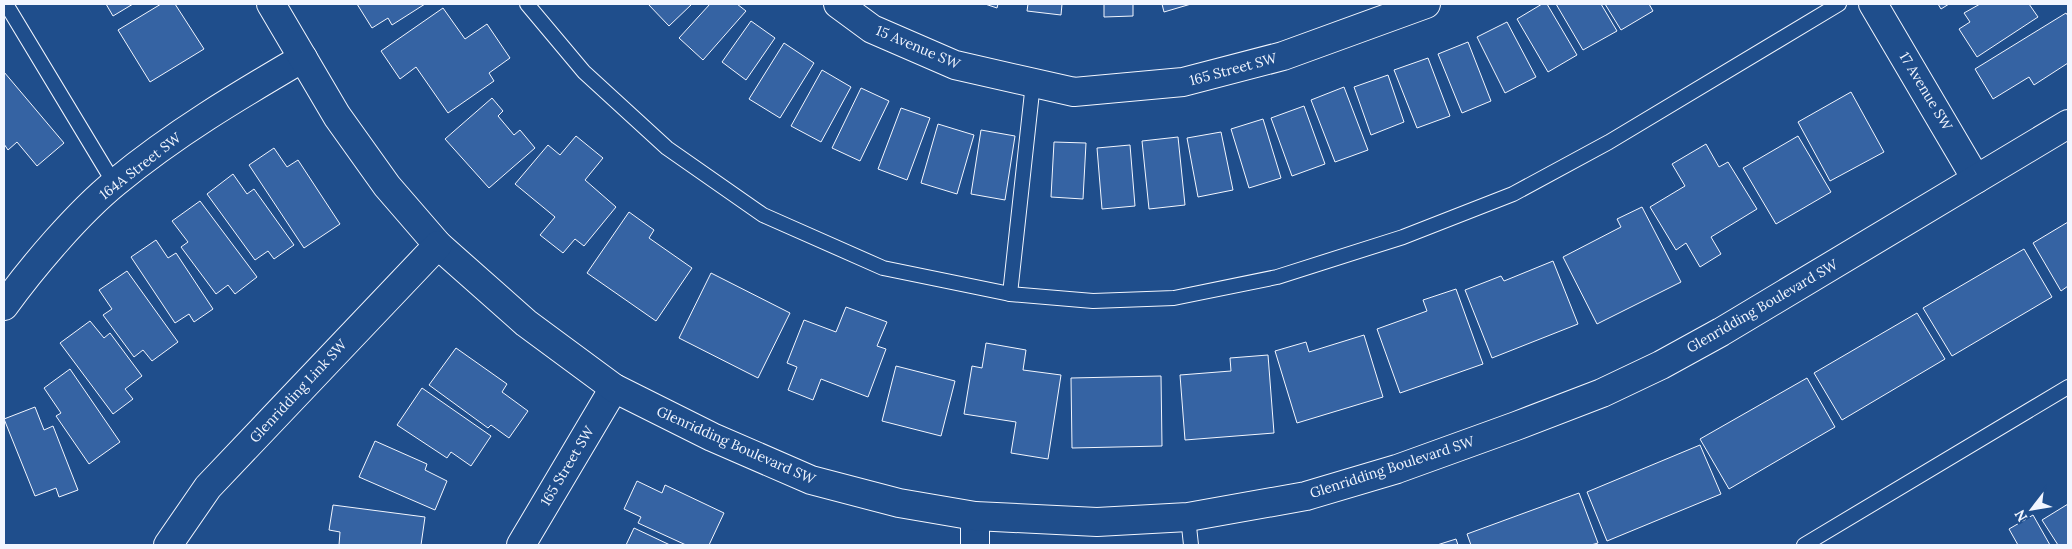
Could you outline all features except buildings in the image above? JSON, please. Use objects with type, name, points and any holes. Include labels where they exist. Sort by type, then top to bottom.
[{"type":"street","name":"Glenridding Boulevard SW","points":[[271,4],[337,116],[387,186],[438,245],[526,324],[614,388],[712,437],[811,480],[899,503],[975,516],[1097,522],[1188,517],[1306,496],[1388,472],[1602,393],[1661,365],[1721,332],[2068,124]]},
{"type":"street","name":"15 Avenue SW","points":[[838,4],[872,29],[955,65],[1033,83]]},
{"type":"street","name":"165 Street SW","points":[[1033,83],[1074,92],[1184,82],[1283,56],[1426,4]]},
{"type":"street","name":"17 Avenue SW","points":[[1873,4],[1976,179]]},
{"type":"street","name":"164A Street SW","points":[[4,306],[54,245],[114,183],[215,109],[303,58]]},
{"type":"street","name":"Glenridding Link SW","points":[[168,545],[208,487],[438,245]]},
{"type":"street","name":"165 Street SW","points":[[521,545],[614,388]]},
{"type":"street","points":[[975,516],[975,545]]},
{"type":"lane","points":[[6,4],[114,183]]},
{"type":"lane","points":[[527,4],[584,72],[666,148],[763,215],[883,268],[1010,294],[1093,301],[1174,298],[1277,277],[1403,238],[1514,194],[1608,142],[1839,4]]},
{"type":"lane","points":[[1010,294],[1033,83]]},
{"type":"lane","points":[[1804,545],[1825,540],[2068,387]]},
{"type":"lane","points":[[1188,517],[1191,545]]}]
